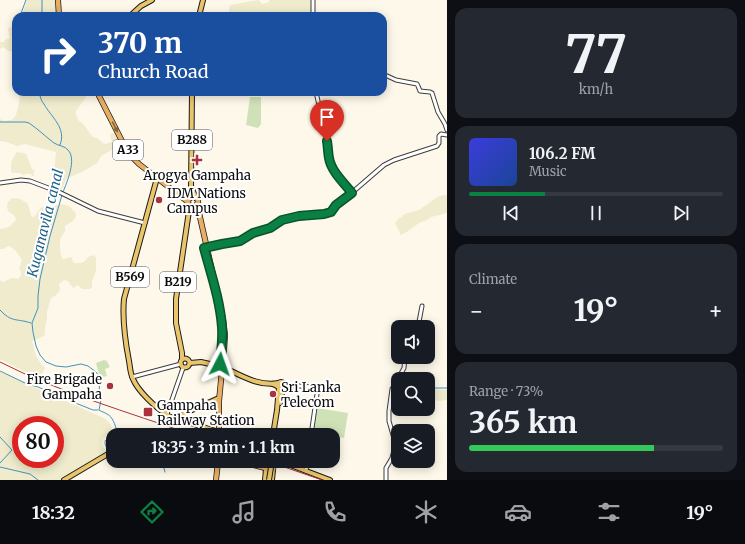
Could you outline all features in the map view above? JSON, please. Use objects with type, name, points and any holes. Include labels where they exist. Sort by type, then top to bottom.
[{"type":"highway","points":[[58,0],[59,12]]},
{"type":"highway","name":"A33","points":[[99,96],[124,145],[132,157],[157,178],[192,203]]},
{"type":"highway","points":[[196,198],[194,197],[192,203],[211,270],[225,332],[219,428]]},
{"type":"highway","points":[[216,480],[217,468]]},
{"type":"highway","points":[[262,468],[273,470]]},
{"type":"main road","points":[[134,12],[141,6],[152,0]]},
{"type":"main road","points":[[200,12],[203,0]]},
{"type":"main road","name":"B288","points":[[192,96],[192,203]]},
{"type":"main road","name":"B569","points":[[157,178],[124,300],[123,309],[126,344],[132,377],[139,388],[154,405],[167,415],[206,428]]},
{"type":"main road","name":"B288","points":[[191,188],[196,198]]},
{"type":"main road","name":"B219","points":[[184,359],[176,323],[176,299],[189,211],[192,203]]},
{"type":"main road","points":[[190,363],[188,360],[184,359],[181,361],[182,366],[188,367],[190,363],[201,362],[222,367],[257,382],[281,386],[275,428]]},
{"type":"main road","points":[[174,418],[220,398]]},
{"type":"main road","points":[[64,480],[106,456]]},
{"type":"main road","points":[[268,480],[270,468]]},
{"type":"main road","points":[[298,468],[330,480]]},
{"type":"main road","points":[[266,469],[268,480]]},
{"type":"main road","points":[[268,480],[273,470]]},
{"type":"street","points":[[313,0],[313,12]]},
{"type":"street","points":[[387,76],[396,80],[417,84],[420,91],[432,93],[438,112],[447,130]]},
{"type":"street","points":[[317,96],[327,141],[330,164],[352,193]]},
{"type":"street","points":[[205,248],[240,241],[253,233],[270,228],[282,220],[299,216],[331,212],[336,205],[384,165],[394,160],[436,146],[439,143],[440,134],[447,135]]},
{"type":"street","points":[[0,183],[21,180],[30,181],[59,192],[98,211],[145,223]]},
{"type":"street","points":[[419,320],[422,306]]},
{"type":"street","points":[[132,377],[182,366],[167,415]]},
{"type":"street","points":[[281,386],[313,387],[317,391],[312,428]]},
{"type":"street","points":[[386,480],[386,468],[392,458],[395,442],[389,421],[391,396]]},
{"type":"shaded area","points":[[27,0],[56,0],[56,12],[23,12]]},
{"type":"shaded area","points":[[259,0],[262,4],[269,2],[269,0],[311,0],[311,12],[229,12],[230,5]]},
{"type":"shaded area","points":[[12,26],[12,51],[3,47],[0,49],[0,42],[4,42],[10,38],[8,29]]},
{"type":"shaded area","points":[[20,96],[86,96],[76,111],[78,120],[93,137],[105,144],[112,142],[110,135],[116,131],[120,140],[117,142],[119,146],[101,156],[97,163],[82,172],[67,178],[60,192],[52,188],[56,152],[25,144],[17,146],[0,141],[0,119],[4,121],[12,120],[16,115]]},
{"type":"shaded area","points":[[17,152],[26,154],[32,169],[35,171],[33,173],[34,176],[31,174],[23,175],[20,173],[13,173],[11,171],[12,160]]},
{"type":"shaded area","points":[[447,195],[447,213],[431,217],[401,235],[395,223],[399,218],[401,218],[404,214],[419,210],[439,196]]},
{"type":"shaded area","points":[[14,198],[20,199],[27,203],[32,217],[34,217],[42,207],[46,208],[50,214],[54,212],[55,206],[62,204],[69,206],[76,215],[74,220],[65,226],[65,231],[60,239],[61,256],[63,259],[70,257],[72,258],[73,262],[75,263],[82,263],[88,257],[94,255],[96,258],[96,271],[92,281],[92,287],[90,289],[82,289],[78,285],[73,288],[68,281],[64,280],[59,284],[60,290],[51,298],[47,312],[45,334],[44,336],[32,341],[36,356],[45,368],[39,379],[0,359],[0,280],[3,282],[12,278],[18,279],[21,275],[21,271],[19,269],[22,260],[16,251],[10,246],[0,249],[0,229],[9,227],[16,220],[15,216],[8,211],[7,206],[8,202]]},
{"type":"shaded area","points":[[0,372],[106,419],[111,425],[112,428],[106,428],[106,436],[102,443],[106,450],[105,454],[59,480],[0,480]]},
{"type":"shaded area","points":[[435,389],[447,390],[447,400],[435,400]]},
{"type":"green space","points":[[250,97],[261,97],[261,124],[258,128],[246,125]]},
{"type":"green space","points":[[104,360],[107,361],[110,367],[105,369],[107,376],[103,377],[99,374],[96,363]]},
{"type":"green space","points":[[317,408],[348,413],[344,438],[340,437],[340,428],[314,428]]},
{"type":"waterway","points":[[22,12],[26,0]]},
{"type":"waterway","points":[[42,0],[42,12]]},
{"type":"waterway","points":[[40,96],[60,128],[62,139],[60,145]]},
{"type":"waterway","name":"Kuganavila canal","points":[[0,122],[29,123],[54,143],[68,150],[72,159],[69,177],[63,192]]},
{"type":"waterway","points":[[62,195],[50,236],[40,279],[38,308],[32,323],[36,346],[40,355],[46,362],[56,366],[66,367],[81,364],[88,366],[96,372],[100,377],[99,393],[101,400],[99,410],[111,417],[116,428]]},
{"type":"waterway","points":[[0,310],[11,319],[31,323]]},
{"type":"waterway","points":[[0,371],[27,384],[38,387],[93,410],[98,410]]},
{"type":"waterway","points":[[435,388],[447,388]]},
{"type":"waterway","points":[[0,437],[12,450],[0,463]]},
{"type":"waterway","points":[[106,440],[106,447]]},
{"type":"waterway","points":[[0,467],[30,474],[38,480]]},
{"type":"waterway","points":[[164,468],[165,472]]},
{"type":"railway","points":[[0,362],[71,393],[172,428]]},
{"type":"railway","points":[[287,468],[322,480]]},
{"type":"place","name":"Arogya Gampaha","points":[[197,160]]},
{"type":"place","name":"IDM Nations Campus","points":[[159,200]]},
{"type":"place","name":"Fire Brigade Gampaha","points":[[110,386]]},
{"type":"place","name":"Sri Lanka Telecom","points":[[273,394]]},
{"type":"place","name":"Gampaha Railway Station","points":[[148,412]]},
{"type":"route","points":[[220,364],[222,336],[221,319],[204,248],[243,240],[253,233],[270,228],[282,220],[299,216],[317,215],[331,212],[336,205],[352,193],[330,164],[327,141]]}]
